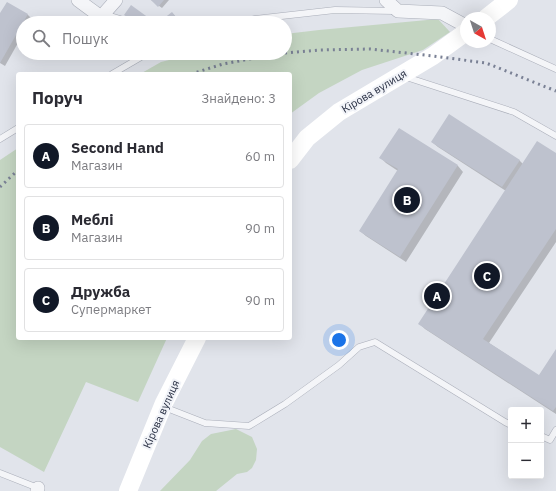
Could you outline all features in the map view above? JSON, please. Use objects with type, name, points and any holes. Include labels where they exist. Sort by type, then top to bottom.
[{"type":"main road","points":[[494,12],[509,0]]},
{"type":"main road","name":"Кірова вулиця","points":[[292,157],[307,138],[338,112],[433,56],[460,36]]},
{"type":"main road","name":"Кірова вулиця","points":[[128,491],[163,406],[195,340]]},
{"type":"street","points":[[78,0],[100,16]]},
{"type":"street","points":[[102,16],[116,0]]},
{"type":"street","points":[[386,0],[398,11],[442,13],[460,23]]},
{"type":"lane","points":[[282,16],[335,10],[398,11]]},
{"type":"lane","points":[[496,42],[556,69]]},
{"type":"lane","points":[[115,72],[136,60]]},
{"type":"lane","points":[[402,75],[514,112],[556,136]]},
{"type":"lane","points":[[0,139],[16,129]]},
{"type":"lane","points":[[163,406],[205,423],[249,426],[285,404],[339,365],[359,348],[374,342],[508,424]]},
{"type":"lane","points":[[544,437],[550,440],[556,430]]},
{"type":"lane","points":[[0,473],[37,490]]},
{"type":"green space","points":[[438,19],[450,32],[423,50],[362,70],[319,93],[292,113],[292,72],[144,72],[161,62],[169,60],[292,60],[292,33]]},
{"type":"green space","points":[[16,149],[16,340],[166,340],[138,402],[86,382],[44,472],[0,447],[0,160]]},
{"type":"green space","points":[[236,429],[252,437],[257,449],[256,460],[252,468],[247,472],[237,474],[216,491],[160,491],[190,460],[202,441],[211,434]]},
{"type":"building","points":[[151,0],[164,0],[158,7]]},
{"type":"building","points":[[7,2],[28,14],[27,16],[16,16],[16,35],[0,63],[0,13]]},
{"type":"building","points":[[131,5],[146,16],[126,16],[124,15]]},
{"type":"building","points":[[172,12],[175,16],[167,16]]},
{"type":"building","points":[[449,114],[520,160],[502,187],[431,142]]},
{"type":"building","points":[[399,128],[458,165],[400,257],[359,231],[398,169],[379,158]]},
{"type":"building","points":[[537,141],[556,153],[556,229],[483,339],[539,375],[556,349],[556,407],[553,411],[418,324]]},
{"type":"railway","points":[[292,52],[370,49],[486,63],[556,91]]},
{"type":"railway","points":[[197,72],[223,64],[244,60]]},
{"type":"railway","points":[[0,187],[16,172]]},
{"type":"place","name":"Меблі","points":[[407,200]]},
{"type":"place","name":"Дружба","points":[[487,276]]},
{"type":"place","name":"Second Hand","points":[[437,296]]}]
